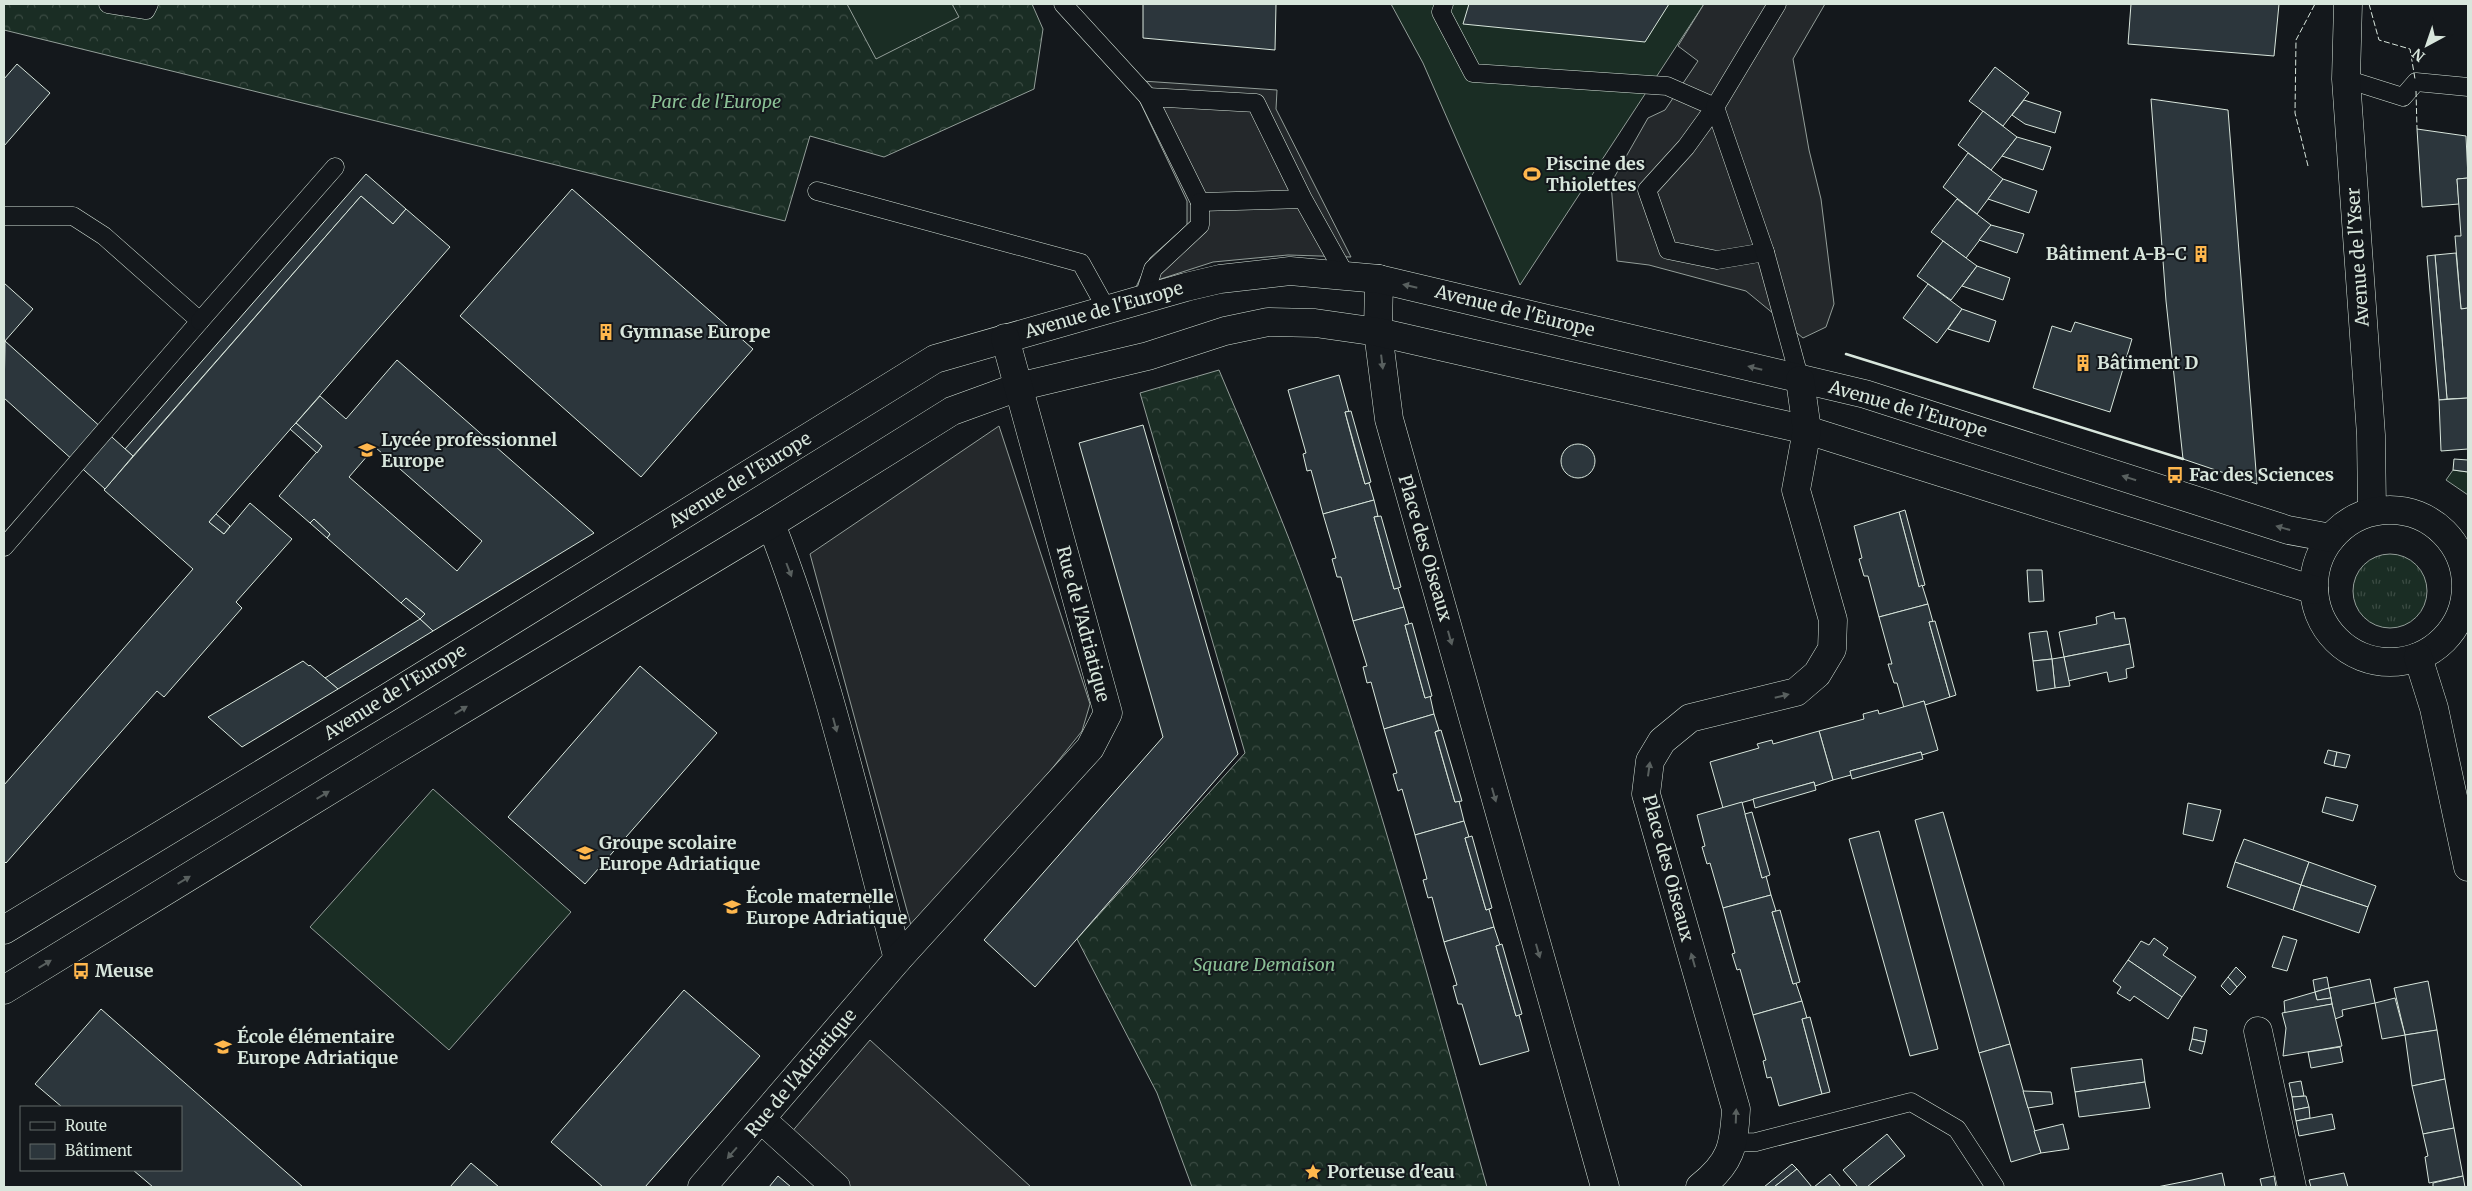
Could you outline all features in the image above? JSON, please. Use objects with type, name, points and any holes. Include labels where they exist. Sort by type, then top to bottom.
[{"type":"street","name":"Avenue de l'Yser","points":[[2348,4],[2346,79],[2370,435],[2372,509]]},
{"type":"street","name":"Avenue de l'Europe","points":[[4,930],[387,698],[935,359],[1220,279],[1290,271],[1379,279],[1865,394],[2288,530],[2331,538]]},
{"type":"street","name":"Place des Oiseaux","points":[[1379,279],[1378,332],[1389,419],[1605,1187]]},
{"type":"street","points":[[4,990],[392,752],[771,524],[952,411],[1018,387],[1148,356],[1225,331],[1268,322],[1315,323],[1378,332],[1807,430],[2314,590]]},
{"type":"street","name":"Rue de l'Adriatique","points":[[702,1187],[762,1120],[898,959],[1090,748],[1108,713],[1005,338]]},
{"type":"street","name":"Place des Oiseaux","points":[[1700,1187],[1716,1175],[1734,1143],[1736,1109],[1646,794],[1650,761],[1662,740],[1690,718],[1796,692],[1817,674],[1832,649],[1833,620],[1796,490],[1807,430],[1800,380]]},
{"type":"street","points":[[2372,509],[2413,513],[2438,526],[2456,546],[2466,572],[2467,600],[2450,635],[2418,657],[2390,663],[2362,657],[2338,642],[2321,618],[2314,590],[2316,571],[2321,553],[2331,538],[2355,518],[2372,509]]},
{"type":"street","points":[[771,524],[791,576],[816,654],[898,959]]},
{"type":"street","points":[[2418,657],[2434,708],[2468,868]]},
{"type":"street","points":[[2258,1031],[2292,1187]]},
{"type":"street","points":[[762,1120],[836,1187]]},
{"type":"lane","points":[[108,4],[146,10],[148,4]]},
{"type":"lane","points":[[1063,4],[1148,97],[1200,202],[1200,225],[1153,269],[1143,300]]},
{"type":"lane","points":[[1444,4],[1441,12],[1472,73],[1667,86],[1715,107],[1765,252],[1800,380]]},
{"type":"lane","points":[[1765,252],[1717,260],[1668,250],[1647,190],[1686,147],[1715,107],[1777,4]]},
{"type":"lane","points":[[2346,79],[2404,97],[2416,82],[2468,88]]},
{"type":"lane","points":[[1148,97],[1256,103],[1303,199],[1346,276]]},
{"type":"lane","points":[[4,547],[75,462],[335,168]]},
{"type":"lane","points":[[817,191],[1081,263],[1107,310]]},
{"type":"lane","points":[[1200,202],[1303,199]]},
{"type":"lane","points":[[4,216],[74,216],[104,236],[200,321]]},
{"type":"lane","points":[[1734,1143],[1756,1142],[1911,1102],[1957,1129],[1995,1187]]},
{"type":"green space","name":"Parc de l'Europe","points":[[4,4],[1032,4],[1043,29],[1034,89],[884,157],[810,136],[785,221],[4,30]]},
{"type":"green space","points":[[847,4],[952,4],[959,17],[876,59]]},
{"type":"green space","name":"Piscine des Thiolettes","points":[[1391,4],[1704,4],[1520,285],[1423,63]]},
{"type":"green space","name":"Square Demaison","points":[[1219,370],[1289,538],[1335,668],[1403,890],[1487,1187],[1192,1187],[1157,1093],[1077,939],[1245,753],[1140,393]]},
{"type":"green space","points":[[2453,470],[2468,472],[2468,495],[2446,480]]},
{"type":"green space","points":[[2390,554],[2404,557],[2416,565],[2424,577],[2427,591],[2424,605],[2416,617],[2404,625],[2390,628],[2376,625],[2364,617],[2356,605],[2353,591],[2356,577],[2364,565],[2376,557]]},
{"type":"green space","points":[[433,789],[571,912],[449,1050],[310,927]]},
{"type":"shaded area","points":[[1704,4],[1825,4],[1793,59],[1809,150],[1821,199],[1834,304],[1826,327],[1803,338],[1746,291],[1649,265],[1617,261],[1611,183],[1648,118],[1665,110],[1698,61],[1678,46]]},
{"type":"shaded area","points":[[1127,80],[1277,90],[1276,109],[1351,257],[1288,255],[1213,262],[1136,287],[1150,258],[1187,225],[1187,201],[1140,102]]},
{"type":"shaded area","points":[[999,426],[1090,704],[1082,731],[915,940],[810,554]]},
{"type":"shaded area","points":[[870,1040],[1031,1187],[836,1187],[784,1141]]},
{"type":"building","points":[[1143,4],[1276,4],[1275,50],[1143,38]]},
{"type":"building","points":[[1469,4],[1669,4],[1645,42],[1463,24]]},
{"type":"building","points":[[2131,4],[2279,4],[2274,56],[2128,44]]},
{"type":"building","points":[[17,64],[50,93],[4,146],[4,79]]},
{"type":"building","points":[[1995,67],[2029,93],[2003,126],[1969,101]]},
{"type":"building","name":"Bâtiment A-B-C","points":[[2151,99],[2228,110],[2257,484],[2183,459],[2166,301]]},
{"type":"building","points":[[2024,100],[2061,112],[2055,133],[2025,124],[2012,115]]},
{"type":"building","points":[[1983,111],[2017,137],[1991,170],[1958,145]]},
{"type":"building","points":[[2417,129],[2466,136],[2468,178],[2457,179],[2459,204],[2422,207]]},
{"type":"building","points":[[2017,137],[2051,147],[2043,170],[2002,156]]},
{"type":"building","points":[[1968,153],[2003,179],[1977,214],[1943,187]]},
{"type":"building","points":[[366,174],[406,209],[393,224],[361,196],[133,456],[125,449]]},
{"type":"building","points":[[2468,178],[2468,308],[2461,309],[2455,236],[2461,236],[2457,179]]},
{"type":"building","points":[[2003,179],[2037,191],[2029,213],[1988,199]]},
{"type":"building","name":"Gymnase Europe","points":[[572,189],[753,349],[641,477],[460,316]]},
{"type":"building","points":[[361,196],[393,224],[406,209],[450,247],[209,522],[224,534],[250,503],[292,539],[236,602],[242,608],[164,697],[157,691],[6,863],[4,861],[4,785],[193,569],[104,490]]},
{"type":"building","points":[[1957,199],[1991,225],[1966,258],[1931,232]]},
{"type":"building","points":[[1991,225],[2024,234],[2017,253],[1979,240]]},
{"type":"building","points":[[1943,241],[1977,266],[1951,300],[1917,276]]},
{"type":"building","points":[[2456,253],[2461,309],[2468,308],[2468,398],[2447,399],[2435,255]]},
{"type":"building","points":[[2435,255],[2447,399],[2439,400],[2427,256]]},
{"type":"building","points":[[1977,266],[2010,278],[2003,300],[1962,286]]},
{"type":"building","points":[[4,283],[33,309],[4,342]]},
{"type":"building","points":[[1928,284],[1962,309],[1937,343],[1903,318]]},
{"type":"building","points":[[1962,309],[1996,321],[1989,342],[1948,329]]},
{"type":"building","name":"Bâtiment D","points":[[2075,322],[2132,339],[2110,412],[2033,388],[2052,326],[2071,332]]},
{"type":"building","points":[[5,341],[133,456],[105,489],[4,398]]},
{"type":"building","points":[[397,360],[594,533],[433,631],[420,619],[425,614],[406,598],[401,603],[327,538],[330,534],[314,519],[310,523],[279,496],[322,446],[296,423],[320,396],[346,419]],"holes":[[[375,447],[482,541],[457,571],[349,477]]]},
{"type":"building","points":[[1339,375],[1349,412],[1345,412],[1354,446],[1365,484],[1369,483],[1374,500],[1323,514],[1311,470],[1307,471],[1303,454],[1306,453],[1288,390]]},
{"type":"building","points":[[2468,398],[2468,449],[2441,451],[2439,400]]},
{"type":"building","points":[[1351,411],[1371,482],[1365,484],[1345,412]]},
{"type":"building","points":[[296,423],[322,446],[317,453],[290,429]]},
{"type":"building","points":[[1143,425],[1238,754],[1035,987],[984,940],[1163,737],[1079,443]]},
{"type":"building","points":[[1578,444],[1590,449],[1595,461],[1590,473],[1578,478],[1566,473],[1561,461],[1566,449]]},
{"type":"building","points":[[2454,459],[2468,460],[2468,472],[2453,470]]},
{"type":"building","points":[[1374,500],[1378,516],[1374,517],[1394,589],[1398,588],[1404,607],[1353,621],[1341,577],[1337,577],[1332,559],[1336,558],[1323,514]]},
{"type":"building","points":[[1905,510],[1925,585],[1919,587],[1899,512]]},
{"type":"building","points":[[1899,512],[1919,587],[1922,585],[1928,604],[1879,617],[1868,576],[1864,576],[1859,559],[1862,558],[1854,526]]},
{"type":"building","points":[[216,514],[230,526],[224,534],[209,522]]},
{"type":"building","points":[[1381,516],[1401,587],[1394,589],[1374,517]]},
{"type":"building","points":[[314,519],[330,534],[327,538],[310,523]]},
{"type":"building","points":[[2027,570],[2042,570],[2044,601],[2029,602]]},
{"type":"building","points":[[406,598],[425,614],[420,619],[401,603]]},
{"type":"building","points":[[1928,604],[1933,622],[1929,622],[1950,697],[1925,705],[1924,701],[1904,708],[1897,683],[1894,683],[1888,664],[1892,664],[1879,617]]},
{"type":"building","points":[[1404,607],[1409,624],[1405,625],[1425,698],[1430,696],[1434,714],[1384,729],[1371,682],[1367,683],[1363,667],[1367,666],[1353,621]]},
{"type":"building","points":[[2114,612],[2115,619],[2125,618],[2130,644],[2064,657],[2059,632],[2097,624],[2096,617]]},
{"type":"building","points":[[420,619],[433,631],[338,689],[325,678]]},
{"type":"building","points":[[1935,621],[1956,695],[1950,697],[1929,622]]},
{"type":"building","points":[[1412,623],[1432,696],[1425,698],[1405,625]]},
{"type":"building","points":[[2047,631],[2052,659],[2033,661],[2029,633]]},
{"type":"building","points":[[2130,644],[2134,667],[2126,669],[2127,678],[2109,682],[2107,672],[2068,681],[2064,657]]},
{"type":"building","points":[[2064,657],[2070,686],[2055,688],[2052,659]]},
{"type":"building","points":[[2052,659],[2055,688],[2037,691],[2033,661]]},
{"type":"building","points":[[303,661],[338,689],[242,747],[208,717]]},
{"type":"building","points":[[640,666],[717,733],[585,884],[508,817]]},
{"type":"building","points":[[1924,701],[1938,750],[1922,755],[1921,752],[1850,771],[1851,775],[1833,780],[1819,731],[1864,719],[1863,714],[1878,710],[1879,714]]},
{"type":"building","points":[[1434,714],[1439,730],[1435,732],[1442,757],[1455,802],[1459,801],[1464,821],[1415,835],[1402,789],[1398,791],[1393,774],[1397,773],[1384,729]]},
{"type":"building","points":[[1441,730],[1462,801],[1455,802],[1435,732]]},
{"type":"building","points":[[1819,731],[1833,780],[1815,786],[1814,782],[1723,808],[1710,762],[1759,748],[1757,744],[1772,740],[1773,744]]},
{"type":"building","points":[[2328,750],[2337,752],[2334,766],[2324,763]]},
{"type":"building","points":[[1921,752],[1923,759],[1852,779],[1850,771]]},
{"type":"building","points":[[2337,752],[2350,755],[2346,768],[2334,766]]},
{"type":"building","points":[[1814,782],[1816,790],[1755,808],[1753,799]]},
{"type":"building","points":[[2326,797],[2358,805],[2353,821],[2322,812]]},
{"type":"building","points":[[1742,802],[1762,878],[1766,876],[1771,895],[1723,908],[1710,863],[1707,864],[1702,847],[1705,846],[1697,815]]},
{"type":"building","points":[[2188,803],[2221,810],[2213,841],[2183,834]]},
{"type":"building","points":[[1752,812],[1770,875],[1762,878],[1745,814]]},
{"type":"building","points":[[1943,812],[2010,1044],[1979,1053],[1915,820]]},
{"type":"building","points":[[1464,821],[1469,837],[1465,838],[1486,910],[1489,909],[1494,927],[1444,942],[1432,897],[1428,898],[1423,880],[1427,879],[1415,835]]},
{"type":"building","points":[[1879,831],[1938,1049],[1910,1056],[1849,839]]},
{"type":"building","points":[[1472,836],[1492,908],[1486,910],[1465,838]]},
{"type":"building","points":[[2244,839],[2309,862],[2301,885],[2235,862]]},
{"type":"building","points":[[2235,862],[2301,885],[2293,910],[2227,887]]},
{"type":"building","points":[[2309,862],[2376,886],[2368,907],[2301,885]]},
{"type":"building","points":[[2301,885],[2368,907],[2359,933],[2293,910]]},
{"type":"building","points":[[1771,895],[1776,911],[1772,912],[1793,984],[1796,983],[1802,1001],[1753,1015],[1740,969],[1737,970],[1732,954],[1735,953],[1723,908]]},
{"type":"building","points":[[1780,910],[1800,982],[1793,984],[1772,912]]},
{"type":"building","points":[[1494,927],[1500,945],[1496,946],[1516,1016],[1519,1015],[1529,1051],[1480,1065],[1462,1004],[1458,1004],[1453,986],[1457,985],[1444,942]]},
{"type":"building","points":[[2283,936],[2297,940],[2287,971],[2272,967]]},
{"type":"building","points":[[2154,938],[2168,948],[2163,955],[2196,977],[2182,997],[2128,960],[2141,941],[2149,945]]},
{"type":"building","points":[[1502,944],[1522,1014],[1516,1016],[1496,946]]},
{"type":"building","points":[[2128,960],[2182,997],[2168,1019],[2134,996],[2130,1001],[2117,993],[2121,987],[2113,981]]},
{"type":"building","points":[[2236,967],[2246,977],[2237,987],[2228,977]]},
{"type":"building","points":[[2228,977],[2237,987],[2230,995],[2221,986]]},
{"type":"building","points":[[2327,977],[2329,988],[2315,992],[2313,980]]},
{"type":"building","points":[[2370,979],[2375,1003],[2342,1010],[2343,1016],[2335,1019],[2329,988]]},
{"type":"building","points":[[2428,981],[2437,1030],[2405,1035],[2394,988]]},
{"type":"building","points":[[2329,988],[2331,998],[2317,1000],[2315,992]]},
{"type":"building","points":[[684,990],[760,1056],[645,1187],[603,1187],[551,1142]]},
{"type":"building","points":[[2315,992],[2317,1000],[2331,998],[2332,1004],[2285,1013],[2284,1001]]},
{"type":"building","points":[[2395,998],[2405,1035],[2382,1039],[2375,1003]]},
{"type":"building","points":[[1802,1001],[1807,1018],[1802,1019],[1822,1094],[1779,1106],[1771,1077],[1767,1078],[1763,1061],[1766,1060],[1753,1015]]},
{"type":"building","points":[[2332,1004],[2342,1046],[2283,1056],[2286,1028],[2282,1013]]},
{"type":"building","points":[[101,1009],[303,1187],[153,1187],[134,1171],[182,1171],[182,1106],[61,1106],[35,1084]]},
{"type":"building","points":[[1810,1017],[1830,1092],[1822,1094],[1802,1019]]},
{"type":"building","points":[[2194,1027],[2207,1030],[2205,1042],[2192,1039]]},
{"type":"building","points":[[2437,1030],[2445,1079],[2412,1086],[2405,1035]]},
{"type":"building","points":[[2192,1039],[2205,1042],[2202,1054],[2189,1050]]},
{"type":"building","points":[[2010,1044],[2041,1153],[2011,1162],[1979,1053]]},
{"type":"building","points":[[2340,1047],[2343,1062],[2311,1068],[2308,1052]]},
{"type":"building","points":[[2142,1059],[2145,1082],[2075,1092],[2071,1068]]},
{"type":"building","points":[[2445,1079],[2454,1128],[2423,1134],[2412,1086]]},
{"type":"building","points":[[2301,1081],[2304,1096],[2292,1097],[2289,1083]]},
{"type":"building","points":[[2145,1082],[2150,1108],[2079,1117],[2075,1092]]},
{"type":"building","points":[[2023,1091],[2051,1092],[2053,1104],[2028,1108]]},
{"type":"building","points":[[2306,1096],[2309,1107],[2294,1110],[2292,1097]]},
{"type":"building","points":[[2309,1107],[2310,1118],[2296,1121],[2294,1110]]},
{"type":"building","points":[[2332,1114],[2335,1129],[2299,1136],[2296,1121]]},
{"type":"building","points":[[2063,1124],[2069,1149],[2041,1153],[2034,1131]]},
{"type":"building","points":[[2454,1128],[2463,1176],[2429,1183],[2425,1157],[2428,1156],[2423,1134]]},
{"type":"building","points":[[1887,1134],[1905,1156],[1867,1187],[1858,1187],[1843,1170]]},
{"type":"building","points":[[471,1163],[499,1187],[450,1187]]},
{"type":"building","points":[[1792,1164],[1797,1169],[1774,1187],[1764,1187]]},
{"type":"building","points":[[1797,1169],[1812,1187],[1774,1187]]},
{"type":"building","points":[[2222,1173],[2225,1187],[2157,1187],[2192,1180]]},
{"type":"building","points":[[2344,1173],[2348,1187],[2311,1187],[2309,1180]]},
{"type":"building","points":[[1830,1174],[1841,1187],[1814,1187]]},
{"type":"building","points":[[778,1176],[791,1187],[769,1187]]},
{"type":"building","points":[[2274,1176],[2276,1187],[2262,1187],[2260,1179]]},
{"type":"building","points":[[2463,1176],[2465,1187],[2433,1187],[2433,1183]]},
{"type":"fence","points":[[2308,166],[2295,113],[2296,40],[2315,4]]},
{"type":"fence","points":[[2369,4],[2379,40],[2410,49],[2415,79]]},
{"type":"fence","points":[[2416,91],[2417,129]]},
{"type":"wall","points":[[1846,354],[2183,459]]},
{"type":"place","name":"Piscine des Thiolettes","points":[[1532,174]]},
{"type":"place","name":"Bâtiment A-B-C","points":[[2201,254]]},
{"type":"place","name":"Gymnase Europe","points":[[606,332]]},
{"type":"place","name":"Bâtiment D","points":[[2083,363]]},
{"type":"place","name":"Lycée professionnel Europe","points":[[367,450]]},
{"type":"place","name":"Fac des Sciences","points":[[2175,475]]},
{"type":"place","name":"Groupe scolaire Europe Adriatique","points":[[585,853]]},
{"type":"place","name":"École maternelle Europe Adriatique","points":[[732,907]]},
{"type":"place","name":"Meuse","points":[[81,971]]},
{"type":"place","name":"École élémentaire Europe Adriatique","points":[[223,1047]]},
{"type":"place","name":"Porteuse d'eau","points":[[1313,1172]]}]
